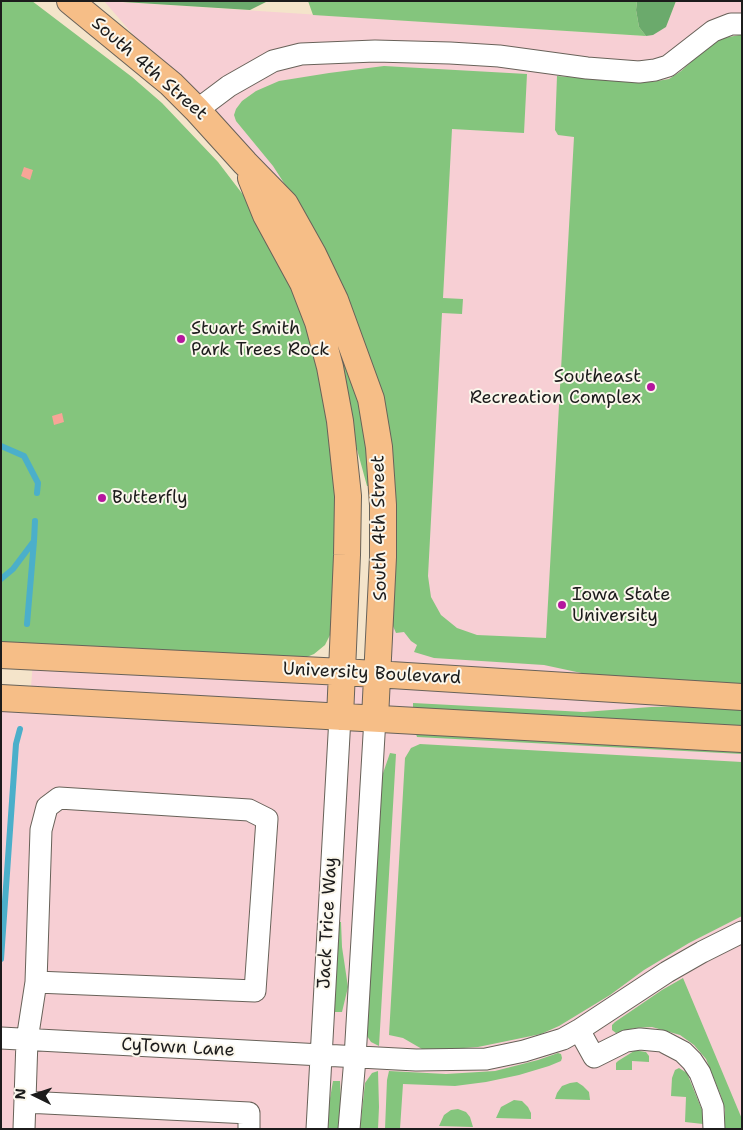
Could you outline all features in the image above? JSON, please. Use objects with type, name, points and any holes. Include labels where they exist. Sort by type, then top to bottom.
[{"type":"main road","name":"South 4th Street","points":[[70,1],[171,84],[198,110],[284,204],[313,254],[334,300],[371,399],[379,447],[383,506],[383,557],[375,718]]},
{"type":"main road","name":"South 4th Street","points":[[245,163],[266,215],[304,283],[318,322],[332,376],[340,421],[348,496],[340,716]]},
{"type":"main road","name":"University Boulevard","points":[[1,655],[343,672],[742,697]]},
{"type":"main road","points":[[1,698],[742,739]]},
{"type":"street","points":[[198,110],[229,86],[273,61],[302,54],[375,51],[450,53],[498,56],[587,68],[639,72],[668,66],[713,31],[732,24],[742,24]]},
{"type":"street","name":"Jack Trice Way","points":[[317,1129],[340,716]]},
{"type":"street","name":"Jack Trice Way","points":[[349,1129],[355,1058],[375,718]]},
{"type":"street","points":[[24,1129],[27,1040],[36,982],[41,830],[47,807],[59,798],[249,810],[267,819],[255,991],[36,982]]},
{"type":"street","name":"CyTown Lane","points":[[1,1038],[355,1058],[441,1061],[486,1059],[524,1051],[563,1038],[579,1030],[667,972],[742,932]]},
{"type":"street","points":[[579,1030],[594,1057],[626,1041],[640,1039],[662,1041],[683,1052],[692,1061],[704,1082],[713,1107],[714,1129]]},
{"type":"street","points":[[25,1102],[249,1113],[248,1129]]},
{"type":"shaded area","name":"Iowa State University","points":[[104,1],[646,36],[666,27],[676,1],[742,1],[742,1129],[1,1129],[1,698],[30,699],[34,649],[265,668],[378,674],[384,557],[336,299],[198,110]]},
{"type":"green space","points":[[1,1],[32,1],[132,77],[162,103],[218,162],[244,196],[272,241],[309,323],[336,468],[333,629],[325,645],[314,654],[302,659],[1,646]]},
{"type":"green space","points":[[107,1],[268,1],[250,10]]},
{"type":"green space","points":[[308,1],[637,1],[636,10],[639,27],[646,36],[313,15]]},
{"type":"green space","points":[[637,1],[676,1],[666,27],[653,35],[646,36],[639,27],[636,10]]},
{"type":"green space","name":"Southeast Recreation Complex","points":[[742,35],[742,686],[600,677],[544,665],[434,658],[414,652],[417,645],[404,632],[396,633],[391,613],[394,499],[295,200],[273,166],[236,121],[234,115],[236,109],[242,101],[256,91],[279,81],[384,66],[527,74],[524,133],[452,129],[443,298],[463,299],[462,314],[442,313],[428,576],[431,597],[441,615],[457,628],[477,635],[546,638],[574,137],[558,135],[555,130],[557,76],[630,82],[651,82],[669,79],[681,71],[710,45],[724,38]]},
{"type":"green space","points":[[333,320],[362,409],[371,486],[367,486],[355,442]]},
{"type":"green space","points":[[413,703],[584,712],[683,706],[742,709],[742,726],[413,708]]},
{"type":"green space","points":[[429,733],[742,749],[742,754],[417,737],[416,734]]},
{"type":"green space","points":[[420,744],[742,762],[742,916],[689,943],[644,970],[610,995],[559,1026],[541,1034],[478,1047],[450,1049],[422,1049],[403,1038],[389,1035],[405,758],[411,748]]},
{"type":"green space","points":[[390,753],[396,754],[379,1046],[371,1042],[366,1030],[382,776]]},
{"type":"green space","points":[[339,922],[341,922],[342,947],[348,987],[342,1012],[335,1012],[334,1003]]},
{"type":"green space","points":[[683,978],[742,1119],[742,1129],[725,1129],[725,1110],[721,1096],[706,1059],[694,1045],[680,1035],[652,1027],[635,1028],[616,1033],[612,1030],[612,1025],[615,1022]]},
{"type":"green space","points":[[634,1051],[646,1052],[649,1056],[649,1062],[632,1061],[632,1070],[616,1070],[616,1063]]},
{"type":"green space","points":[[558,1053],[561,1054],[561,1061],[549,1066],[486,1082],[455,1086],[403,1084],[400,1129],[385,1129],[389,1071],[446,1074],[495,1071]]},
{"type":"green space","points":[[679,1068],[687,1073],[704,1115],[703,1124],[685,1122],[686,1097],[671,1096],[672,1078],[675,1070]]},
{"type":"green space","points":[[378,1071],[378,1129],[360,1129],[365,1083],[372,1073]]},
{"type":"green space","points":[[333,1081],[340,1081],[339,1129],[328,1129],[329,1104]]},
{"type":"green space","points":[[577,1082],[589,1092],[590,1100],[555,1099],[562,1086]]},
{"type":"green space","points":[[514,1100],[522,1101],[528,1107],[531,1119],[496,1118],[501,1107]]},
{"type":"green space","points":[[458,1109],[466,1112],[470,1117],[473,1127],[439,1126],[444,1115],[451,1110]]},
{"type":"building","points":[[24,167],[33,170],[30,180],[21,176]]},
{"type":"building","points":[[62,413],[64,422],[54,425],[52,416]]},
{"type":"waterway","points":[[1,446],[24,456],[38,483],[37,493]]},
{"type":"waterway","points":[[1,579],[13,569],[34,541],[35,521]]},
{"type":"waterway","points":[[27,624],[34,541]]},
{"type":"waterway","points":[[1,959],[16,744],[20,729]]},
{"type":"place","name":"Stuart Smith Park Trees Rock","points":[[181,339]]},
{"type":"place","name":"Southeast Recreation Complex","points":[[651,387]]},
{"type":"place","name":"Butterfly","points":[[102,498]]},
{"type":"place","name":"Iowa State University","points":[[562,605]]}]
